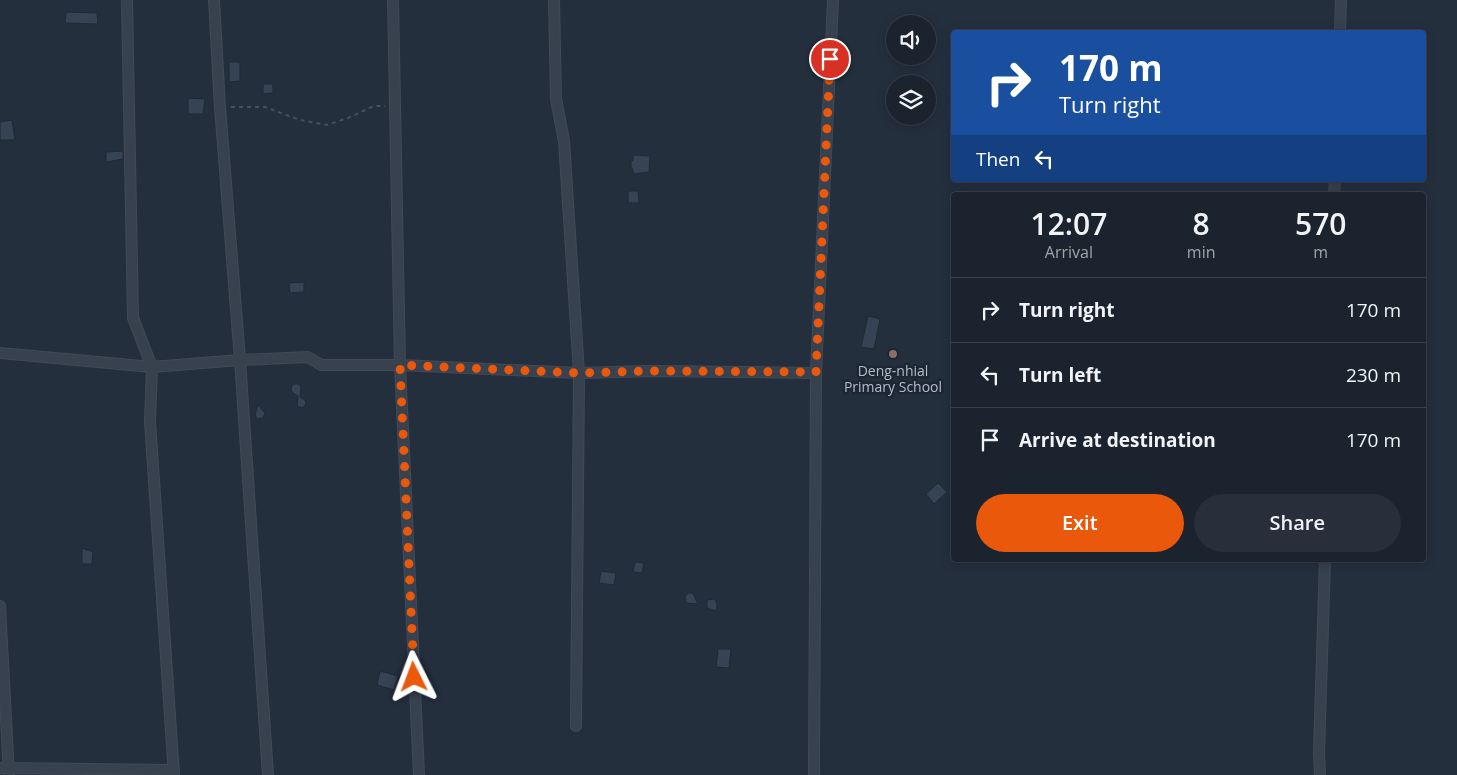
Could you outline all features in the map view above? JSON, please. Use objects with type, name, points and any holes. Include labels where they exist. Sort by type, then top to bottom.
[{"type":"street","points":[[0,606],[6,770],[174,773],[150,422],[152,367],[133,318],[127,0]]},
{"type":"street","points":[[214,0],[268,775]]},
{"type":"street","points":[[393,0],[400,365],[419,775]]},
{"type":"street","points":[[554,0],[556,99],[564,141],[578,373],[576,726]]},
{"type":"street","points":[[814,775],[816,372],[833,0]]},
{"type":"street","points":[[1340,30],[1341,0]]},
{"type":"street","points":[[0,354],[152,367],[308,357],[321,364],[400,365],[578,373],[651,371],[816,372]]},
{"type":"street","points":[[1320,775],[1319,752],[1325,562]]},
{"type":"path","points":[[220,107],[265,107],[300,120],[327,125],[374,106],[395,106]]},
{"type":"building","points":[[66,12],[97,13],[98,24],[65,23]]},
{"type":"building","points":[[229,62],[240,62],[240,81],[229,82]]},
{"type":"building","points":[[263,84],[273,84],[273,93],[263,94]]},
{"type":"building","points":[[188,98],[205,99],[203,114],[188,114]]},
{"type":"building","points":[[12,120],[15,140],[0,140],[0,122]]},
{"type":"building","points":[[123,151],[123,159],[106,162],[106,152]]},
{"type":"building","points":[[633,155],[650,156],[649,172],[634,174],[631,168]]},
{"type":"building","points":[[628,191],[638,191],[639,203],[628,203]]},
{"type":"building","points":[[304,282],[304,292],[290,293],[289,283]]},
{"type":"building","points":[[868,316],[880,319],[874,349],[861,347]]},
{"type":"building","points":[[299,384],[301,387],[300,397],[305,400],[306,404],[302,408],[297,406],[298,396],[291,390],[292,385]]},
{"type":"building","points":[[258,405],[265,413],[263,418],[257,419],[255,415]]},
{"type":"building","points":[[938,483],[947,492],[934,504],[926,494]]},
{"type":"building","points":[[82,548],[93,552],[92,564],[82,564]]},
{"type":"building","points":[[635,562],[644,563],[642,573],[633,572]]},
{"type":"building","points":[[601,571],[616,573],[614,585],[599,583]]},
{"type":"building","points":[[689,593],[693,593],[698,604],[686,603],[685,598]]},
{"type":"building","points":[[715,599],[716,611],[707,608],[707,600]]},
{"type":"building","points":[[718,649],[731,649],[729,668],[716,667]]},
{"type":"building","points":[[380,671],[398,676],[394,690],[377,685]]},
{"type":"place","name":"Deng-nhial Primary School","points":[[893,354]]},
{"type":"route","points":[[414,677],[400,365],[578,373],[651,371],[816,372],[830,59]]}]
